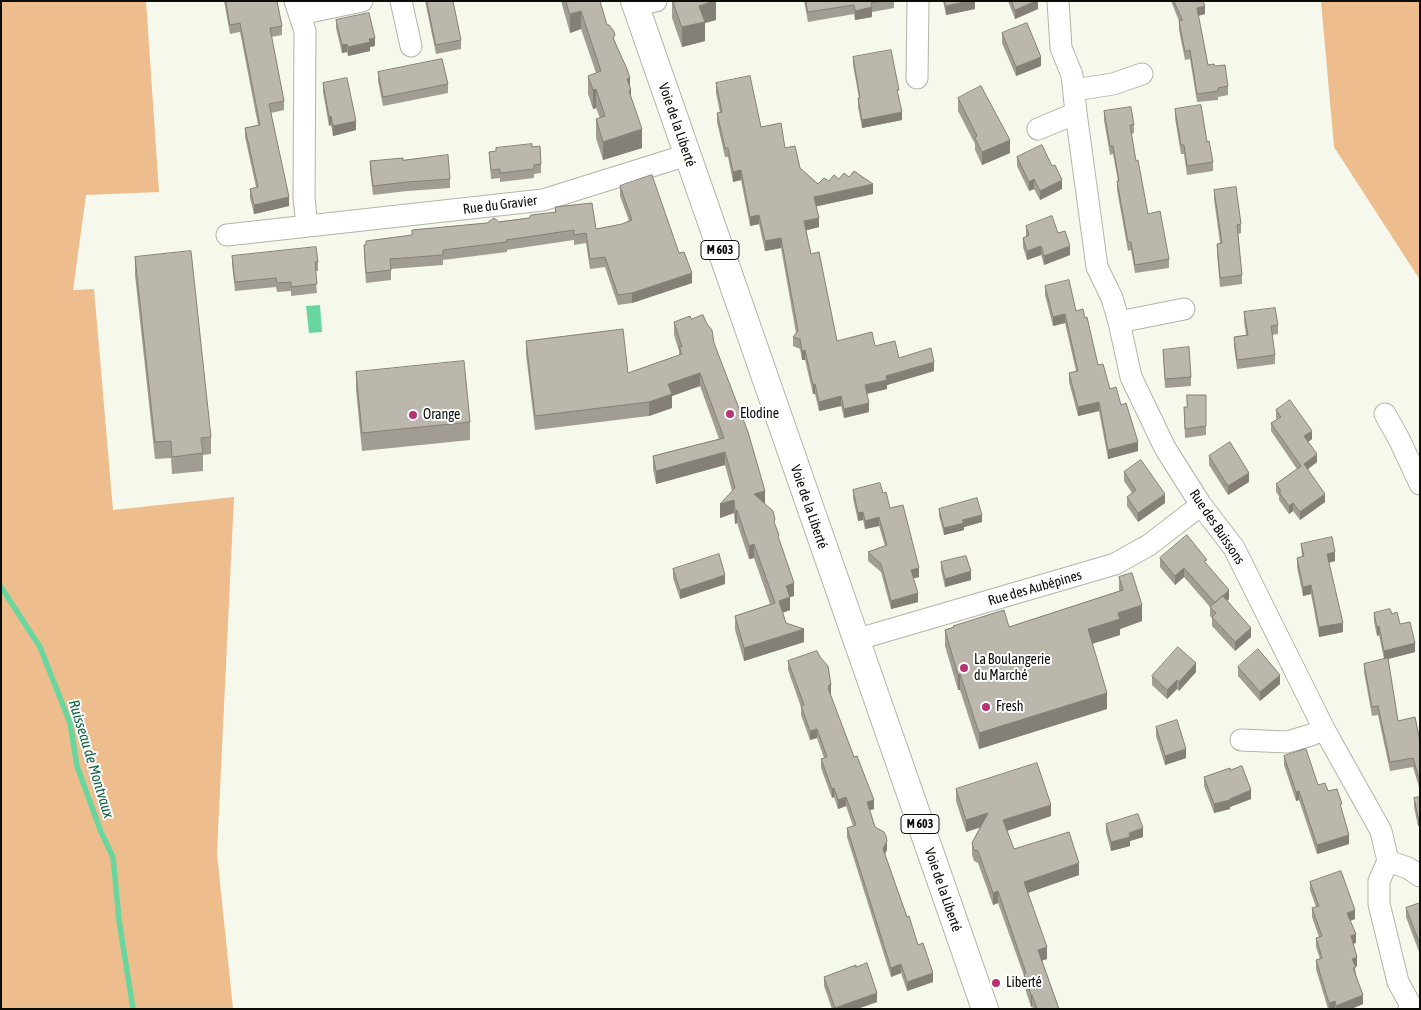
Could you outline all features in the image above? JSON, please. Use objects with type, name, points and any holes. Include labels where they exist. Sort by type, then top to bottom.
[{"type":"main road","name":"Voie de la Liberté","points":[[642,3],[687,154],[985,1009]]},
{"type":"street","points":[[307,226],[304,198],[305,31],[297,8],[362,1]]},
{"type":"street","points":[[402,1],[411,46]]},
{"type":"street","points":[[917,78],[918,1]]},
{"type":"street","name":"Rue des Buissons","points":[[1058,1],[1062,48],[1072,74],[1098,267],[1120,322],[1130,377],[1165,448],[1201,505],[1234,548],[1324,729],[1381,831],[1388,862]]},
{"type":"street","points":[[1074,90],[1113,84],[1142,74]]},
{"type":"street","points":[[1038,129],[1076,113]]},
{"type":"street","name":"Rue du Gravier","points":[[227,235],[543,200],[687,154]]},
{"type":"street","points":[[1120,322],[1184,309]]},
{"type":"street","points":[[1385,414],[1420,484]]},
{"type":"street","name":"Rue des Aubépines","points":[[855,640],[1116,564],[1149,544],[1201,505]]},
{"type":"street","points":[[1241,740],[1287,742],[1312,735],[1324,729]]},
{"type":"street","points":[[1409,1009],[1410,1004],[1398,982],[1379,904],[1379,881],[1388,862],[1408,868],[1420,876]]},
{"type":"shaded area","points":[[1,1],[146,1],[159,192],[86,195],[73,290],[94,289],[113,510],[234,497],[217,853],[233,1009],[1,1009]]},
{"type":"shaded area","points":[[1321,1],[1420,1],[1420,280],[1334,147]]},
{"type":"shaded area","points":[[320,305],[322,332],[309,333],[306,306]]},
{"type":"building","points":[[226,1],[277,1],[282,26],[270,28],[284,101],[269,104],[289,197],[254,205],[250,189],[258,187],[245,128],[260,125],[240,23],[230,25]]},
{"type":"building","points":[[427,1],[453,1],[461,40],[436,45]]},
{"type":"building","points":[[566,1],[600,1],[607,25],[613,30],[615,35],[613,38],[630,78],[627,79],[631,90],[629,91],[642,129],[603,142],[596,119],[605,116],[596,89],[593,90],[588,76],[601,71],[581,11],[570,14]]},
{"type":"building","points":[[673,1],[714,1],[699,6],[705,22],[682,27]]},
{"type":"building","points":[[806,1],[882,1],[871,3],[872,7],[855,11],[854,5],[808,12]]},
{"type":"building","points":[[945,1],[968,1],[946,6]]},
{"type":"building","points":[[1012,1],[1036,1],[1015,10]]},
{"type":"building","points":[[1174,1],[1203,1],[1205,6],[1197,8],[1208,65],[1225,65],[1228,86],[1218,88],[1218,91],[1197,94],[1190,50],[1185,52],[1179,21],[1182,20]]},
{"type":"building","points":[[369,13],[375,38],[369,39],[370,42],[348,47],[347,44],[342,45],[336,20]]},
{"type":"building","points":[[1027,23],[1041,57],[1016,67],[1002,33]]},
{"type":"building","points":[[891,50],[902,112],[862,120],[853,57]]},
{"type":"building","points":[[442,59],[448,84],[383,97],[378,72]]},
{"type":"building","points":[[750,76],[761,127],[781,123],[785,148],[795,146],[800,168],[818,184],[824,178],[829,181],[834,175],[839,179],[844,173],[849,177],[854,171],[873,184],[814,197],[819,218],[804,221],[811,254],[819,252],[837,341],[872,332],[875,346],[895,341],[899,358],[931,348],[934,362],[886,376],[887,380],[865,385],[869,403],[844,409],[841,396],[819,402],[805,350],[802,351],[800,339],[793,337],[798,331],[781,238],[765,241],[759,215],[750,217],[741,170],[733,172],[717,113],[722,112],[716,83]]},
{"type":"building","points":[[347,78],[356,121],[333,126],[331,116],[329,117],[323,83]]},
{"type":"building","points":[[981,86],[1010,140],[982,152],[975,138],[977,136],[958,98]]},
{"type":"building","points":[[1201,105],[1207,142],[1209,141],[1213,162],[1187,166],[1184,145],[1181,145],[1175,109]]},
{"type":"building","points":[[1131,107],[1134,125],[1130,125],[1148,214],[1160,211],[1169,259],[1135,265],[1131,242],[1128,242],[1113,146],[1110,146],[1104,111]]},
{"type":"building","points":[[532,144],[532,147],[540,146],[541,164],[534,165],[534,169],[500,173],[500,169],[491,170],[489,152],[496,151],[496,148]]},
{"type":"building","points":[[1042,145],[1052,166],[1055,165],[1062,180],[1040,191],[1034,179],[1029,182],[1017,157]]},
{"type":"building","points":[[448,155],[450,179],[373,186],[370,161],[403,158],[403,160]]},
{"type":"building","points":[[652,175],[679,253],[684,252],[692,273],[632,293],[618,295],[605,257],[590,259],[586,233],[574,235],[574,230],[506,240],[507,242],[443,250],[443,255],[390,259],[391,270],[366,273],[364,245],[366,245],[366,241],[412,235],[412,230],[487,223],[494,218],[499,222],[529,218],[531,215],[556,212],[555,207],[592,203],[596,229],[622,224],[632,220],[620,186]]},
{"type":"building","points":[[1236,187],[1241,224],[1237,225],[1242,275],[1220,278],[1217,244],[1222,243],[1214,190]]},
{"type":"building","points":[[1052,216],[1058,233],[1065,231],[1070,246],[1044,256],[1041,246],[1027,251],[1023,238],[1029,235],[1026,226]]},
{"type":"building","points":[[316,247],[318,262],[315,262],[317,284],[291,287],[291,282],[277,283],[276,278],[235,282],[232,256]]},
{"type":"building","points":[[191,251],[211,437],[201,438],[203,453],[172,457],[171,441],[155,442],[135,257]]},
{"type":"building","points":[[1069,280],[1076,311],[1083,309],[1085,318],[1087,317],[1098,365],[1103,364],[1110,389],[1116,387],[1121,405],[1126,403],[1138,442],[1108,450],[1099,402],[1078,407],[1069,373],[1078,371],[1065,314],[1053,317],[1045,286]]},
{"type":"building","points":[[1275,308],[1278,325],[1271,326],[1275,355],[1237,360],[1234,337],[1248,335],[1244,312]]},
{"type":"building","points":[[703,315],[712,330],[714,343],[748,432],[765,491],[754,494],[773,511],[778,536],[794,583],[786,586],[790,597],[779,601],[786,623],[804,629],[744,648],[735,616],[775,603],[754,544],[749,546],[737,510],[735,511],[734,500],[720,504],[735,488],[725,452],[656,471],[653,456],[724,438],[700,373],[668,384],[672,394],[649,402],[535,416],[526,341],[623,329],[628,373],[682,354],[679,347],[682,347],[674,322],[690,316],[691,319]]},
{"type":"building","points":[[1189,347],[1191,377],[1165,379],[1163,350]]},
{"type":"building","name":"Orange","points":[[464,361],[470,422],[362,433],[356,372]]},
{"type":"building","points":[[1187,395],[1206,395],[1206,426],[1185,429],[1184,407],[1187,407]]},
{"type":"building","points":[[1290,400],[1312,431],[1304,436],[1317,454],[1304,464],[1325,494],[1300,512],[1293,503],[1289,506],[1276,484],[1301,466],[1271,423],[1281,417],[1276,410]]},
{"type":"building","points":[[1230,442],[1249,473],[1228,486],[1209,456]]},
{"type":"building","points":[[1141,460],[1165,494],[1138,513],[1127,497],[1136,490],[1124,472]]},
{"type":"building","points":[[880,483],[883,493],[886,492],[890,508],[903,505],[919,568],[911,570],[918,593],[891,601],[881,564],[868,552],[887,545],[879,517],[865,521],[863,512],[858,513],[853,490]]},
{"type":"building","points":[[977,498],[982,515],[962,520],[964,523],[944,528],[939,509]]},
{"type":"building","points":[[1187,535],[1207,560],[1204,561],[1229,590],[1215,603],[1184,568],[1175,576],[1160,558]]},
{"type":"building","points":[[1332,537],[1335,552],[1327,554],[1343,623],[1319,627],[1311,585],[1303,587],[1297,558],[1304,556],[1301,544]]},
{"type":"building","points":[[719,554],[725,575],[680,590],[673,569]]},
{"type":"building","points":[[966,556],[971,571],[945,579],[941,562]]},
{"type":"building","points":[[1132,573],[1142,605],[1118,613],[1120,619],[1088,629],[1107,693],[979,733],[960,674],[958,675],[945,630],[1004,610],[1009,627],[1123,590],[1119,577]]},
{"type":"building","points":[[1223,596],[1251,628],[1235,642],[1212,617],[1216,613],[1210,607]]},
{"type":"building","points":[[1390,609],[1392,614],[1397,612],[1400,624],[1410,622],[1415,643],[1384,651],[1379,626],[1377,627],[1374,613]]},
{"type":"building","points":[[1178,647],[1196,663],[1179,682],[1177,680],[1167,690],[1152,676]]},
{"type":"building","points":[[1258,649],[1280,675],[1260,692],[1238,667]]},
{"type":"building","points":[[817,651],[828,666],[831,685],[828,688],[854,757],[857,756],[874,800],[867,802],[875,827],[884,832],[886,836],[887,841],[883,849],[907,917],[909,916],[918,945],[923,943],[933,973],[907,982],[901,964],[891,968],[847,828],[856,825],[846,797],[838,800],[834,788],[832,789],[821,759],[827,757],[817,729],[810,731],[801,706],[804,705],[788,661]]},
{"type":"building","points":[[1388,658],[1398,721],[1415,717],[1420,741],[1420,782],[1413,758],[1390,762],[1378,706],[1372,707],[1364,664]]},
{"type":"building","points":[[1177,720],[1186,749],[1165,756],[1156,727]]},
{"type":"building","points":[[1306,749],[1318,785],[1325,783],[1328,791],[1337,789],[1349,835],[1317,845],[1299,791],[1296,792],[1284,756]]},
{"type":"building","points":[[1037,763],[1051,805],[1003,820],[1014,849],[1069,832],[1079,863],[1024,882],[1047,947],[1038,950],[1059,1009],[1037,1009],[998,891],[993,893],[978,851],[974,850],[972,843],[988,813],[966,820],[956,789]]},
{"type":"building","points":[[1242,766],[1251,790],[1230,800],[1214,804],[1204,777]]},
{"type":"building","points":[[1420,797],[1420,817],[1418,817],[1414,798]]},
{"type":"building","points":[[1138,814],[1143,828],[1129,833],[1130,837],[1111,842],[1106,824]]},
{"type":"building","points":[[1341,871],[1355,910],[1347,913],[1356,934],[1351,936],[1357,957],[1352,959],[1356,967],[1353,968],[1363,995],[1336,1006],[1335,1001],[1329,1003],[1316,960],[1322,958],[1316,938],[1322,936],[1312,908],[1319,906],[1310,882]]},
{"type":"building","points":[[1420,903],[1420,942],[1419,942],[1406,908]]},
{"type":"building","points":[[867,963],[877,993],[835,1008],[824,977],[856,965],[856,967]]},
{"type":"waterway","name":"Ruisseau de Montvaux","points":[[1,587],[40,647],[70,723],[77,766],[101,832],[113,857],[119,920],[133,1009]]},
{"type":"place","name":"Elodine","points":[[730,414]]},
{"type":"place","name":"Orange","points":[[413,415]]},
{"type":"place","name":"La Boulangerie du Marché","points":[[964,668]]},
{"type":"place","name":"Fresh","points":[[986,707]]},
{"type":"place","name":"Liberté","points":[[996,983]]}]
